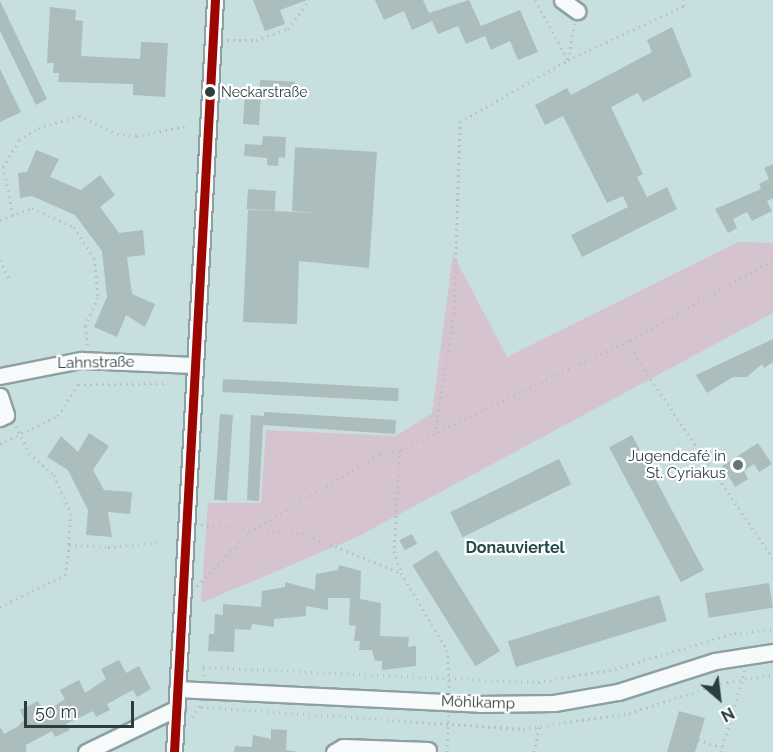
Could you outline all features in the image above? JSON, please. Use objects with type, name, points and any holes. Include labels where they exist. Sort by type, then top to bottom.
[{"type":"street","points":[[174,752],[210,39],[215,0]]},
{"type":"street","points":[[562,0],[578,11]]},
{"type":"street","name":"Lahnstraße","points":[[0,376],[81,360],[193,365]]},
{"type":"street","points":[[0,396],[3,417]]},
{"type":"street","name":"Möhlkamp","points":[[177,689],[508,705],[589,699],[750,654],[773,652]]},
{"type":"street","points":[[86,752],[177,708]]},
{"type":"street","points":[[334,752],[343,747],[428,750]]},
{"type":"path","points":[[210,39],[256,40],[288,29],[309,0]]},
{"type":"path","points":[[535,0],[568,60]]},
{"type":"path","points":[[435,434],[454,314],[460,122],[568,60],[684,6],[683,0]]},
{"type":"path","points":[[568,60],[578,11]]},
{"type":"path","points":[[13,215],[3,167],[19,140],[38,128],[80,116],[117,134],[136,136],[187,126]]},
{"type":"path","points":[[0,220],[32,207],[74,227],[94,258],[98,297],[84,341],[93,350]]},
{"type":"path","points":[[0,260],[10,281]]},
{"type":"path","points":[[182,594],[207,580],[249,532],[380,454],[400,450],[630,340],[773,261]]},
{"type":"path","points":[[630,340],[644,368],[773,558]]},
{"type":"path","points":[[0,444],[58,416],[78,384],[165,383]]},
{"type":"path","points":[[0,607],[65,575],[70,513],[54,475],[28,453],[20,434],[3,417]]},
{"type":"path","points":[[400,450],[394,551],[401,573],[447,650],[450,680],[447,752]]},
{"type":"path","points":[[186,522],[249,532],[302,533],[401,573]]},
{"type":"path","points":[[69,545],[108,547],[162,542]]},
{"type":"path","points":[[192,723],[192,714],[201,707],[203,667],[506,682],[571,678],[734,633],[773,628]]},
{"type":"path","points":[[698,740],[722,750],[750,654]]},
{"type":"path","points":[[534,752],[540,727]]},
{"type":"shaded area","points":[[738,242],[773,243],[773,313],[355,538],[201,603],[208,503],[261,503],[266,430],[396,436],[432,413],[453,254],[507,357]]},
{"type":"building","points":[[253,0],[307,0],[280,10],[285,24],[265,31]]},
{"type":"building","points":[[375,0],[423,0],[429,13],[469,0],[481,26],[520,10],[538,52],[518,60],[510,41],[491,50],[485,36],[466,44],[458,26],[438,34],[432,21],[412,30],[404,11],[384,20]]},
{"type":"building","points":[[0,1],[47,99],[36,105],[0,31]]},
{"type":"building","points":[[50,7],[76,10],[75,20],[83,21],[81,56],[140,59],[141,42],[168,43],[165,97],[133,95],[133,84],[58,82],[59,73],[53,73],[54,63],[47,63]]},
{"type":"building","points":[[672,27],[692,76],[643,102],[638,93],[611,107],[643,174],[637,177],[647,197],[667,187],[677,209],[582,257],[571,235],[628,207],[623,196],[607,203],[563,116],[545,125],[535,105],[567,88],[571,95],[652,52],[647,40]]},
{"type":"building","points":[[0,69],[21,112],[0,122]]},
{"type":"building","points":[[260,80],[295,82],[294,97],[259,95]]},
{"type":"building","points":[[245,94],[261,95],[259,125],[243,124]]},
{"type":"building","points":[[263,136],[286,137],[285,158],[279,157],[278,166],[267,165],[267,158],[244,156],[245,144],[262,145]]},
{"type":"building","points":[[295,147],[377,152],[369,268],[299,261],[297,324],[243,322],[248,210],[320,213],[292,211]]},
{"type":"building","points":[[36,150],[59,159],[50,177],[81,190],[100,175],[115,195],[100,207],[119,233],[143,230],[145,255],[127,257],[132,294],[155,304],[145,327],[126,315],[117,337],[94,327],[107,297],[102,251],[75,215],[32,196],[20,198],[18,173],[27,172]]},
{"type":"building","points":[[773,164],[773,198],[767,201],[772,211],[752,221],[747,212],[733,219],[737,228],[728,233],[715,209],[761,189],[759,184],[769,179],[764,168]]},
{"type":"building","points":[[248,189],[276,191],[275,211],[247,209]]},
{"type":"building","points":[[773,339],[773,362],[764,368],[762,364],[747,377],[733,377],[707,393],[696,375]]},
{"type":"building","points":[[223,379],[399,388],[398,401],[222,392]]},
{"type":"building","points":[[264,412],[396,420],[395,434],[263,425],[259,501],[247,500],[251,415],[264,416]]},
{"type":"building","points":[[220,414],[233,415],[227,501],[214,500]]},
{"type":"building","points":[[89,433],[109,446],[93,470],[104,490],[132,492],[130,514],[108,512],[112,537],[86,535],[88,510],[68,470],[47,457],[61,436],[78,452]]},
{"type":"building","points":[[632,435],[704,570],[681,582],[609,447]]},
{"type":"building","name":"Jugendcafé in St. Cyriakus","points":[[758,443],[772,464],[759,472],[754,464],[744,471],[748,479],[735,487],[722,466]]},
{"type":"building","points":[[559,459],[571,484],[463,537],[450,512]]},
{"type":"building","points":[[412,534],[417,544],[405,550],[400,540]]},
{"type":"building","points":[[437,550],[500,651],[475,666],[412,565]]},
{"type":"building","points":[[339,565],[361,571],[360,599],[381,603],[380,636],[409,637],[408,647],[416,646],[416,666],[382,670],[382,661],[375,661],[372,650],[359,650],[360,641],[354,641],[356,626],[349,625],[350,598],[328,598],[328,610],[306,606],[306,616],[274,619],[274,627],[252,624],[251,630],[235,629],[234,652],[208,651],[209,634],[214,634],[215,614],[223,615],[223,604],[261,607],[262,591],[285,587],[285,582],[315,590],[316,574],[338,570]]},
{"type":"building","points":[[769,583],[773,608],[709,618],[705,593]]},
{"type":"building","points":[[659,595],[667,621],[516,667],[508,641]]},
{"type":"building","points":[[119,660],[126,673],[139,666],[151,689],[137,697],[133,690],[107,704],[110,710],[96,717],[93,711],[66,724],[70,730],[55,737],[52,731],[26,745],[26,752],[0,752],[0,727],[4,734],[17,727],[24,720],[20,710],[38,701],[44,713],[65,699],[60,690],[79,680],[85,693],[106,679],[101,669]]},
{"type":"building","points":[[679,711],[705,718],[695,752],[667,752]]},
{"type":"building","points":[[271,729],[287,730],[286,750],[299,752],[234,752],[235,746],[252,747],[253,735],[271,739]]},
{"type":"transit line","points":[[174,752],[215,0]]},
{"type":"place","name":"Neckarstraße","points":[[210,92]]},
{"type":"place","name":"Jugendcafé in St. Cyriakus","points":[[738,465]]},
{"type":"district","name":"Donauviertel","points":[[515,548]]}]
